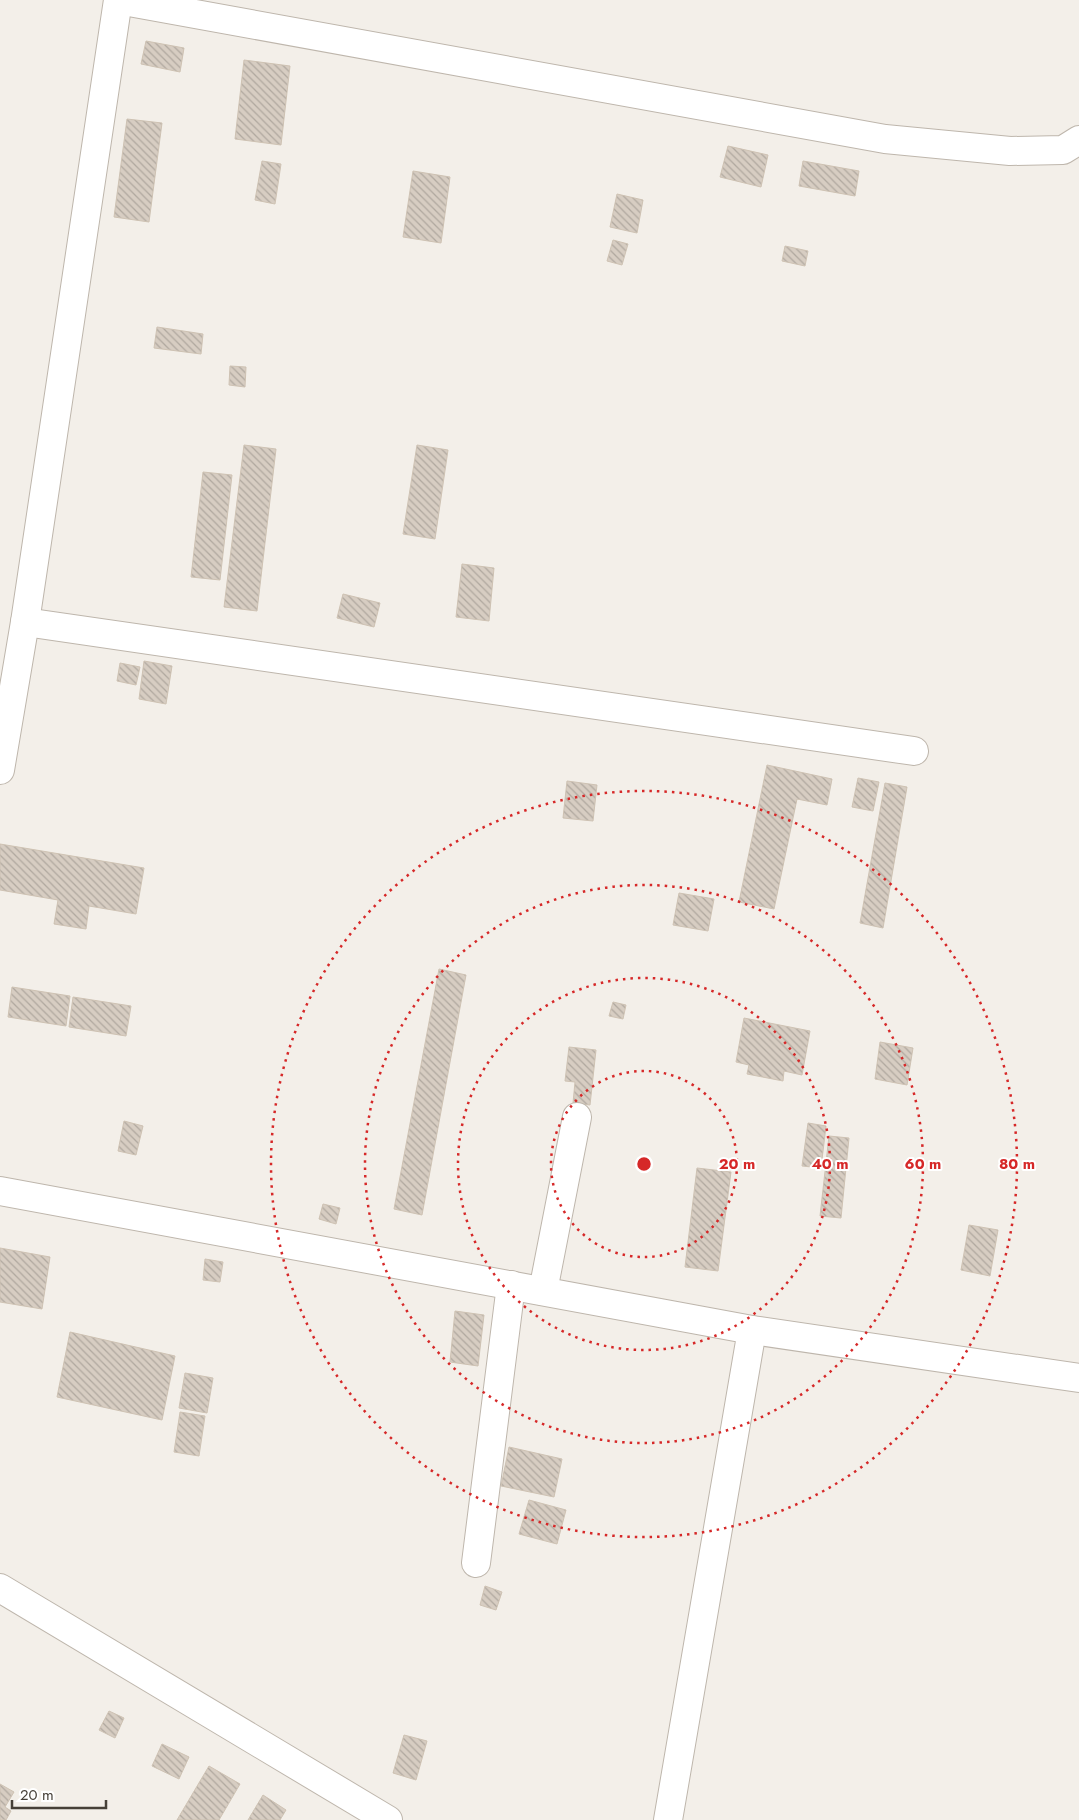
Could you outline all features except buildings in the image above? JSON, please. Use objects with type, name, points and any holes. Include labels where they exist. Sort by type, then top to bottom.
[{"type":"street","points":[[0,770],[26,622],[118,0],[886,139],[1010,151],[1063,150],[1079,140]]},
{"type":"street","points":[[26,622],[914,751]]},
{"type":"street","points":[[543,1291],[577,1117]]},
{"type":"street","points":[[0,1191],[752,1330],[1079,1378]]},
{"type":"street","points":[[476,1563],[511,1285]]},
{"type":"street","points":[[668,1820],[752,1330]]},
{"type":"street","points":[[0,1588],[388,1820]]}]
